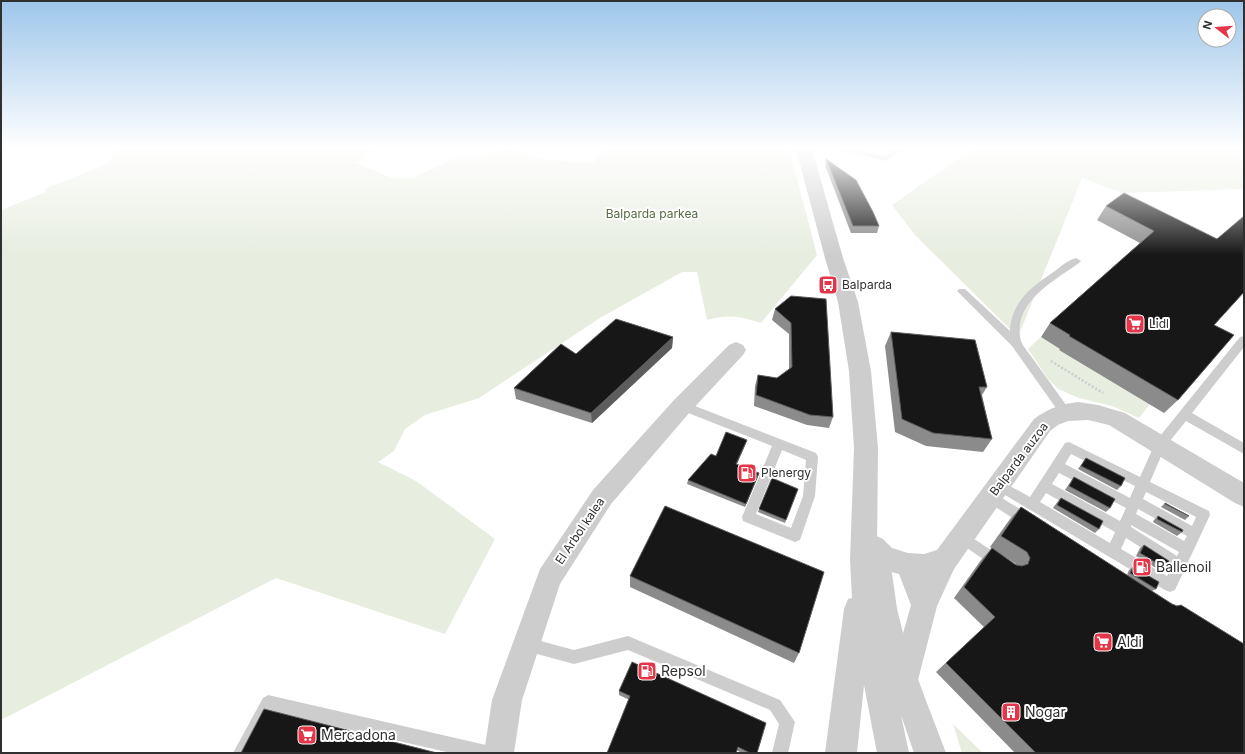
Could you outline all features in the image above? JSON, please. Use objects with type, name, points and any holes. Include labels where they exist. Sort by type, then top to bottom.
[{"type":"street","points":[[814,184],[848,302],[860,372],[866,448],[865,507],[868,553],[868,629],[893,753]]},
{"type":"street","name":"El Arbol kalea","points":[[499,753],[507,700],[549,578],[602,497],[682,406],[736,350]]},
{"type":"street","name":"Balparda auzoa","points":[[904,680],[924,605],[945,560],[1042,425],[1049,419],[1065,412],[1083,411],[1108,416],[1127,424],[1244,496]]},
{"type":"street","points":[[868,553],[908,565],[924,566],[945,560]]},
{"type":"street","points":[[868,553],[904,680],[930,753]]},
{"type":"street","points":[[841,753],[868,553]]},
{"type":"street","points":[[908,565],[924,605]]},
{"type":"lane","points":[[1016,342],[1016,323],[1021,308],[1029,296],[1076,261]]},
{"type":"lane","points":[[962,291],[1016,342],[1065,412]]},
{"type":"lane","points":[[1113,552],[1160,444],[1244,340]]},
{"type":"lane","points":[[682,406],[812,456],[808,496],[795,536],[748,517],[778,444]]},
{"type":"lane","points":[[1184,414],[1244,449]]},
{"type":"lane","points":[[994,491],[1032,504],[1170,585],[1204,515],[1069,447],[1032,504]]},
{"type":"lane","points":[[1057,466],[1132,508],[1195,534]]},
{"type":"lane","points":[[1044,486],[1122,529],[1180,565]]},
{"type":"lane","points":[[994,491],[1036,526]]},
{"type":"lane","points":[[1132,508],[1187,550]]},
{"type":"lane","points":[[962,537],[1010,570]]},
{"type":"lane","points":[[526,644],[574,657],[628,643],[776,705],[787,722],[780,753]]},
{"type":"lane","points":[[241,753],[268,703],[486,753]]},
{"type":"path","points":[[1016,342],[1108,396]]},
{"type":"green space","name":"Balparda parkea","points":[[57,184],[798,184],[817,255],[761,323],[728,316],[707,320],[697,272],[682,272],[600,318],[479,398],[425,415],[405,429],[394,451],[378,462],[416,481],[495,539],[445,634],[276,578],[1,720],[1,210],[46,192],[45,189]]},
{"type":"green space","points":[[922,184],[1080,184],[1018,337],[915,235],[892,205]]},
{"type":"green space","points":[[1099,184],[1244,184],[1244,189],[1123,193]]},
{"type":"green space","points":[[1041,337],[1150,404],[1139,418],[1112,406],[1079,398],[1058,389],[1048,379],[1028,349]]},
{"type":"green space","points":[[953,724],[983,753],[962,753]]},
{"type":"building","points":[[836,184],[858,184],[879,226],[853,226]]},
{"type":"building","name":"Lidl","points":[[1124,193],[1217,239],[1244,216],[1244,292],[1214,325],[1234,335],[1178,400],[1069,336],[1070,335],[1050,323],[1154,231],[1106,206]]},
{"type":"building","points":[[791,296],[826,299],[833,417],[810,415],[756,395],[758,375],[777,378],[792,367],[791,323],[775,309]]},
{"type":"building","points":[[616,319],[673,337],[591,413],[514,388],[561,344],[576,354]]},
{"type":"building","points":[[891,332],[975,340],[987,387],[979,387],[992,439],[933,433],[902,419]]},
{"type":"building","points":[[726,432],[747,440],[736,464],[759,473],[746,504],[688,480],[711,454],[716,456]]},
{"type":"building","points":[[1086,458],[1125,478],[1121,486],[1081,466]]},
{"type":"building","points":[[1074,477],[1115,499],[1110,508],[1069,486]]},
{"type":"building","points":[[772,478],[798,489],[786,520],[759,509]]},
{"type":"building","points":[[1061,498],[1103,521],[1099,529],[1057,505]]},
{"type":"building","points":[[1165,503],[1189,516],[1165,504]]},
{"type":"building","points":[[665,506],[824,572],[799,653],[630,576]]},
{"type":"building","name":"Aldi","points":[[1021,507],[1172,604],[1177,606],[1181,605],[1244,644],[1244,753],[1036,753],[946,663],[995,617],[964,587],[992,548],[1016,565],[1022,566],[1028,564],[1030,558],[1027,552],[1001,536]]},
{"type":"building","points":[[1158,516],[1183,530],[1182,532],[1157,519]]},
{"type":"building","points":[[1144,545],[1169,561],[1165,568],[1140,553]]},
{"type":"building","points":[[1133,567],[1159,582],[1156,589],[1130,573]]},
{"type":"building","points":[[632,662],[766,723],[757,753],[750,753],[738,747],[736,753],[607,753],[630,696],[619,691]]},
{"type":"building","name":"Mercadona","points":[[264,709],[437,753],[241,753]]},
{"type":"place","name":"Balparda","points":[[828,285]]},
{"type":"place","name":"Lidl","points":[[1135,324]]},
{"type":"place","name":"Plenergy","points":[[747,473]]},
{"type":"place","name":"Ballenoil","points":[[1142,567]]},
{"type":"place","name":"Aldi","points":[[1103,642]]},
{"type":"place","name":"Repsol","points":[[647,671]]},
{"type":"place","name":"Nogar","points":[[1011,712]]},
{"type":"place","name":"Mercadona","points":[[307,735]]}]
